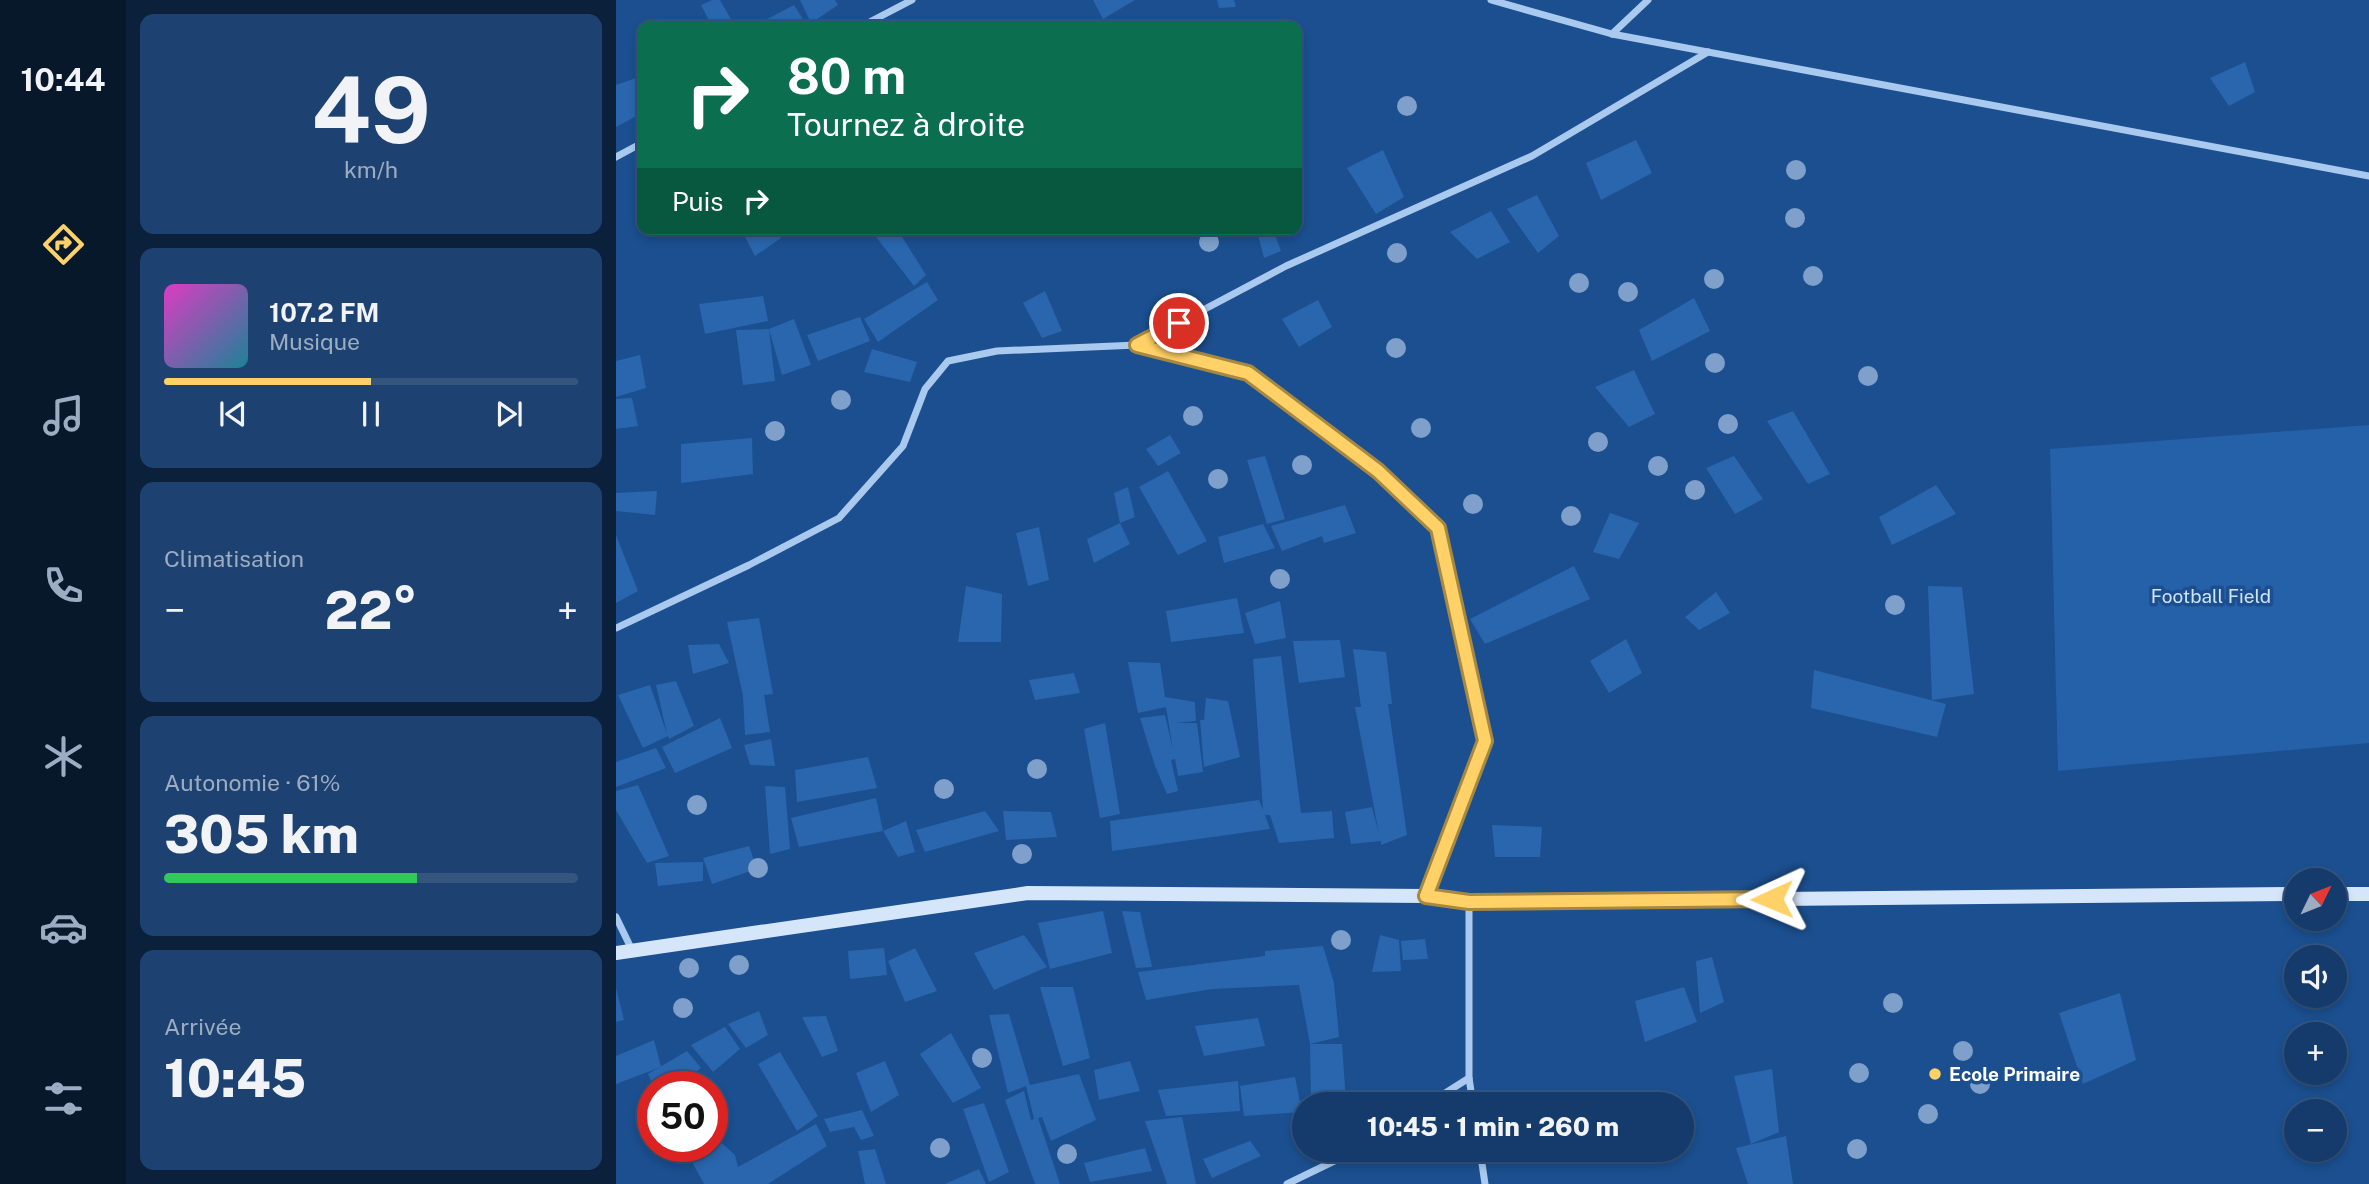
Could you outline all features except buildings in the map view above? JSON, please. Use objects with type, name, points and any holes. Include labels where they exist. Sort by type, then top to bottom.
[{"type":"main road","points":[[616,953],[1028,893],[1426,896],[1469,902],[2284,894]]},
{"type":"main road","points":[[2347,894],[2369,894]]},
{"type":"street","points":[[872,21],[912,0]]},
{"type":"street","points":[[1491,0],[1612,34],[2369,177]]},
{"type":"street","points":[[1612,34],[1648,0]]},
{"type":"street","points":[[1137,345],[1286,266],[1408,214],[1532,156],[1708,52]]},
{"type":"street","points":[[616,157],[637,145]]},
{"type":"street","points":[[616,628],[748,565],[838,518],[903,446],[925,389],[948,360],[997,351],[1137,345],[1248,373],[1378,471],[1438,528],[1485,741],[1426,896]]},
{"type":"street","points":[[1469,902],[1471,1092]]},
{"type":"street","points":[[616,917],[632,950]]},
{"type":"street","points":[[1447,1092],[1469,1078]]},
{"type":"street","points":[[1287,1184],[1332,1162]]},
{"type":"street","points":[[1482,1162],[1485,1184]]},
{"type":"green space","name":"Football Field","points":[[2369,425],[2369,743],[2058,771],[2050,449]]},
{"type":"place","name":"Ecole Primaire","points":[[1935,1074]]},
{"type":"route","points":[[1179,323],[1137,345],[1248,373],[1378,471],[1438,528],[1485,741],[1426,896],[1469,902],[1772,899]]}]
